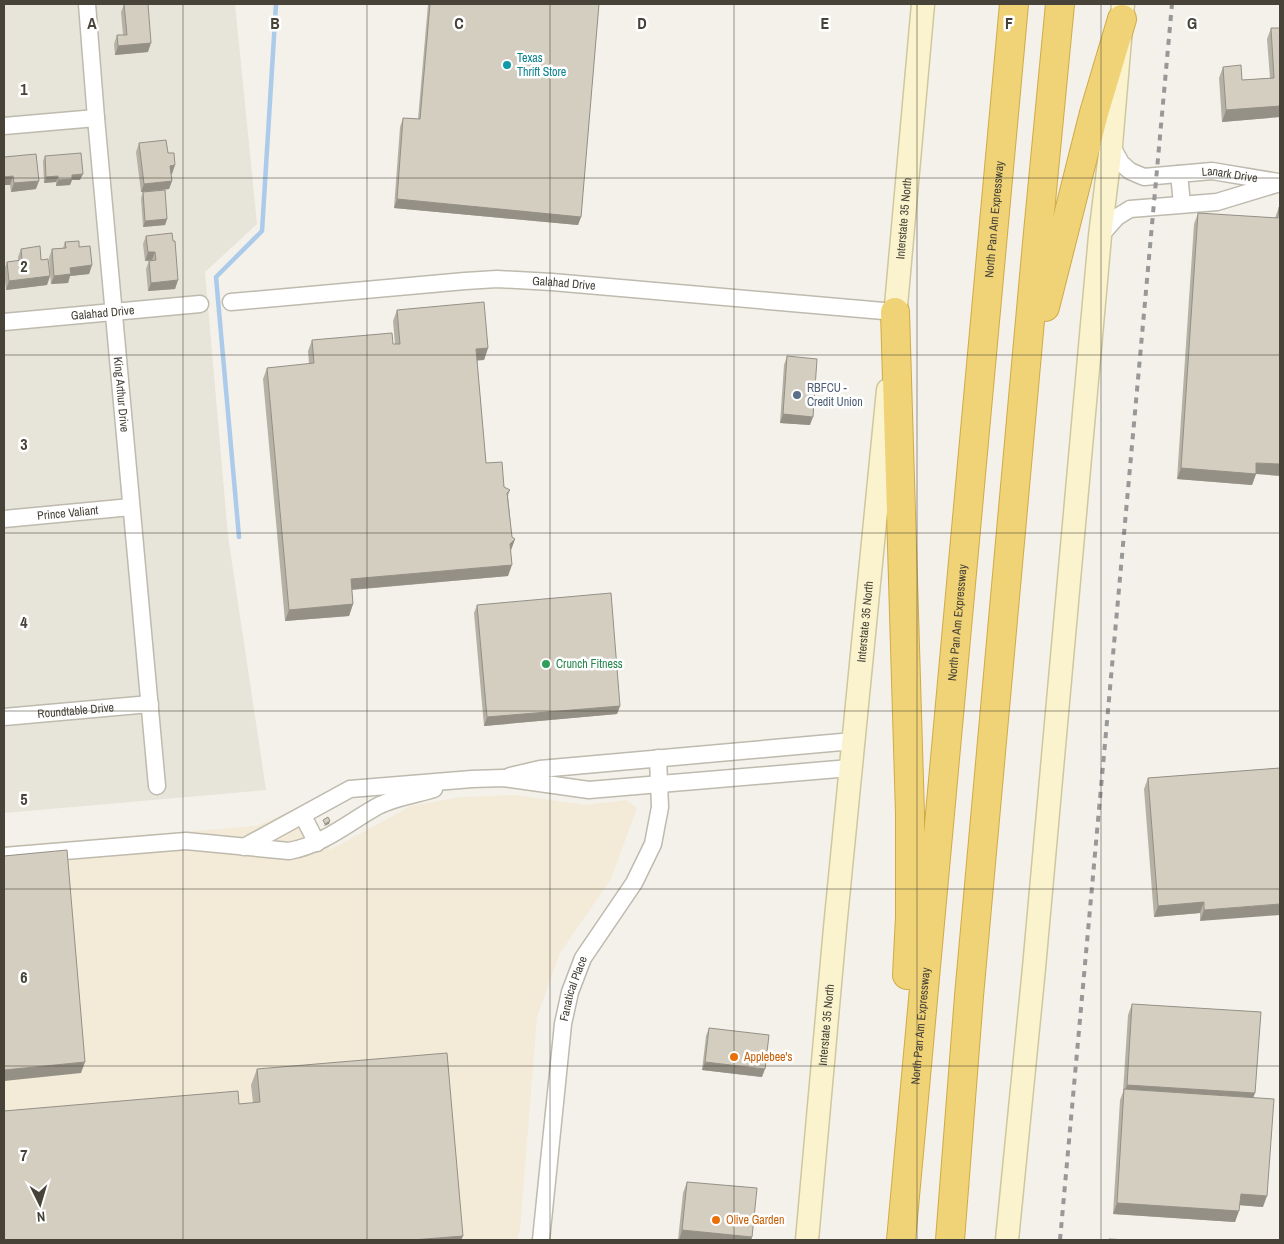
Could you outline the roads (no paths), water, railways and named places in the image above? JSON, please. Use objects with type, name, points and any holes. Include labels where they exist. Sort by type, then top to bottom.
[{"type":"highway","name":"North Pan Am Expressway","points":[[901,1240],[1014,4]]},
{"type":"highway","points":[[950,1240],[969,1006],[1060,4]]},
{"type":"highway","points":[[1022,416],[1051,282],[1122,11]]},
{"type":"highway","points":[[892,1240],[894,1132],[910,917],[910,814],[895,312]]},
{"type":"main road","name":"Interstate 35 North","points":[[807,1240],[923,4]]},
{"type":"main road","points":[[1008,1240],[1122,11]]},
{"type":"street","name":"King Arthur Drive","points":[[87,4],[157,786]]},
{"type":"street","points":[[4,126],[96,118]]},
{"type":"street","name":"Lanark Drive","points":[[1111,145],[1121,164],[1144,177],[1212,171],[1280,183]]},
{"type":"street","points":[[1179,174],[1182,204]]},
{"type":"street","name":"Lanark Drive","points":[[1100,236],[1117,216],[1130,209],[1217,202],[1280,183]]},
{"type":"street","name":"Galahad Drive","points":[[231,302],[497,279],[552,282],[895,312]]},
{"type":"street","name":"Galahad Drive","points":[[4,322],[200,304]]},
{"type":"street","name":"Prince Valiant","points":[[4,519],[131,507]]},
{"type":"street","name":"Roundtable Drive","points":[[4,717],[150,704]]},
{"type":"street","points":[[503,778],[540,769],[853,741]]},
{"type":"street","name":"Fanatical Place","points":[[541,1240],[563,1024],[570,992],[583,958],[634,882],[653,844],[660,807],[658,758]]},
{"type":"street","points":[[244,847],[350,790],[503,778],[589,790],[850,768]]},
{"type":"street","points":[[4,856],[186,841],[289,851],[317,843],[380,804],[472,779]]},
{"type":"street","points":[[303,816],[317,843]]},
{"type":"waterway","points":[[239,537],[216,277],[262,231],[276,4]]},
{"type":"railway","points":[[1060,1240],[1172,4]]},
{"type":"place","name":"Texas Thrift Store","points":[[507,65]]},
{"type":"place","name":"RBFCU - Credit Union","points":[[797,395]]},
{"type":"place","name":"Crunch Fitness","points":[[546,664]]},
{"type":"place","name":"Applebee's","points":[[734,1057]]},
{"type":"place","name":"Olive Garden","points":[[716,1220]]}]
